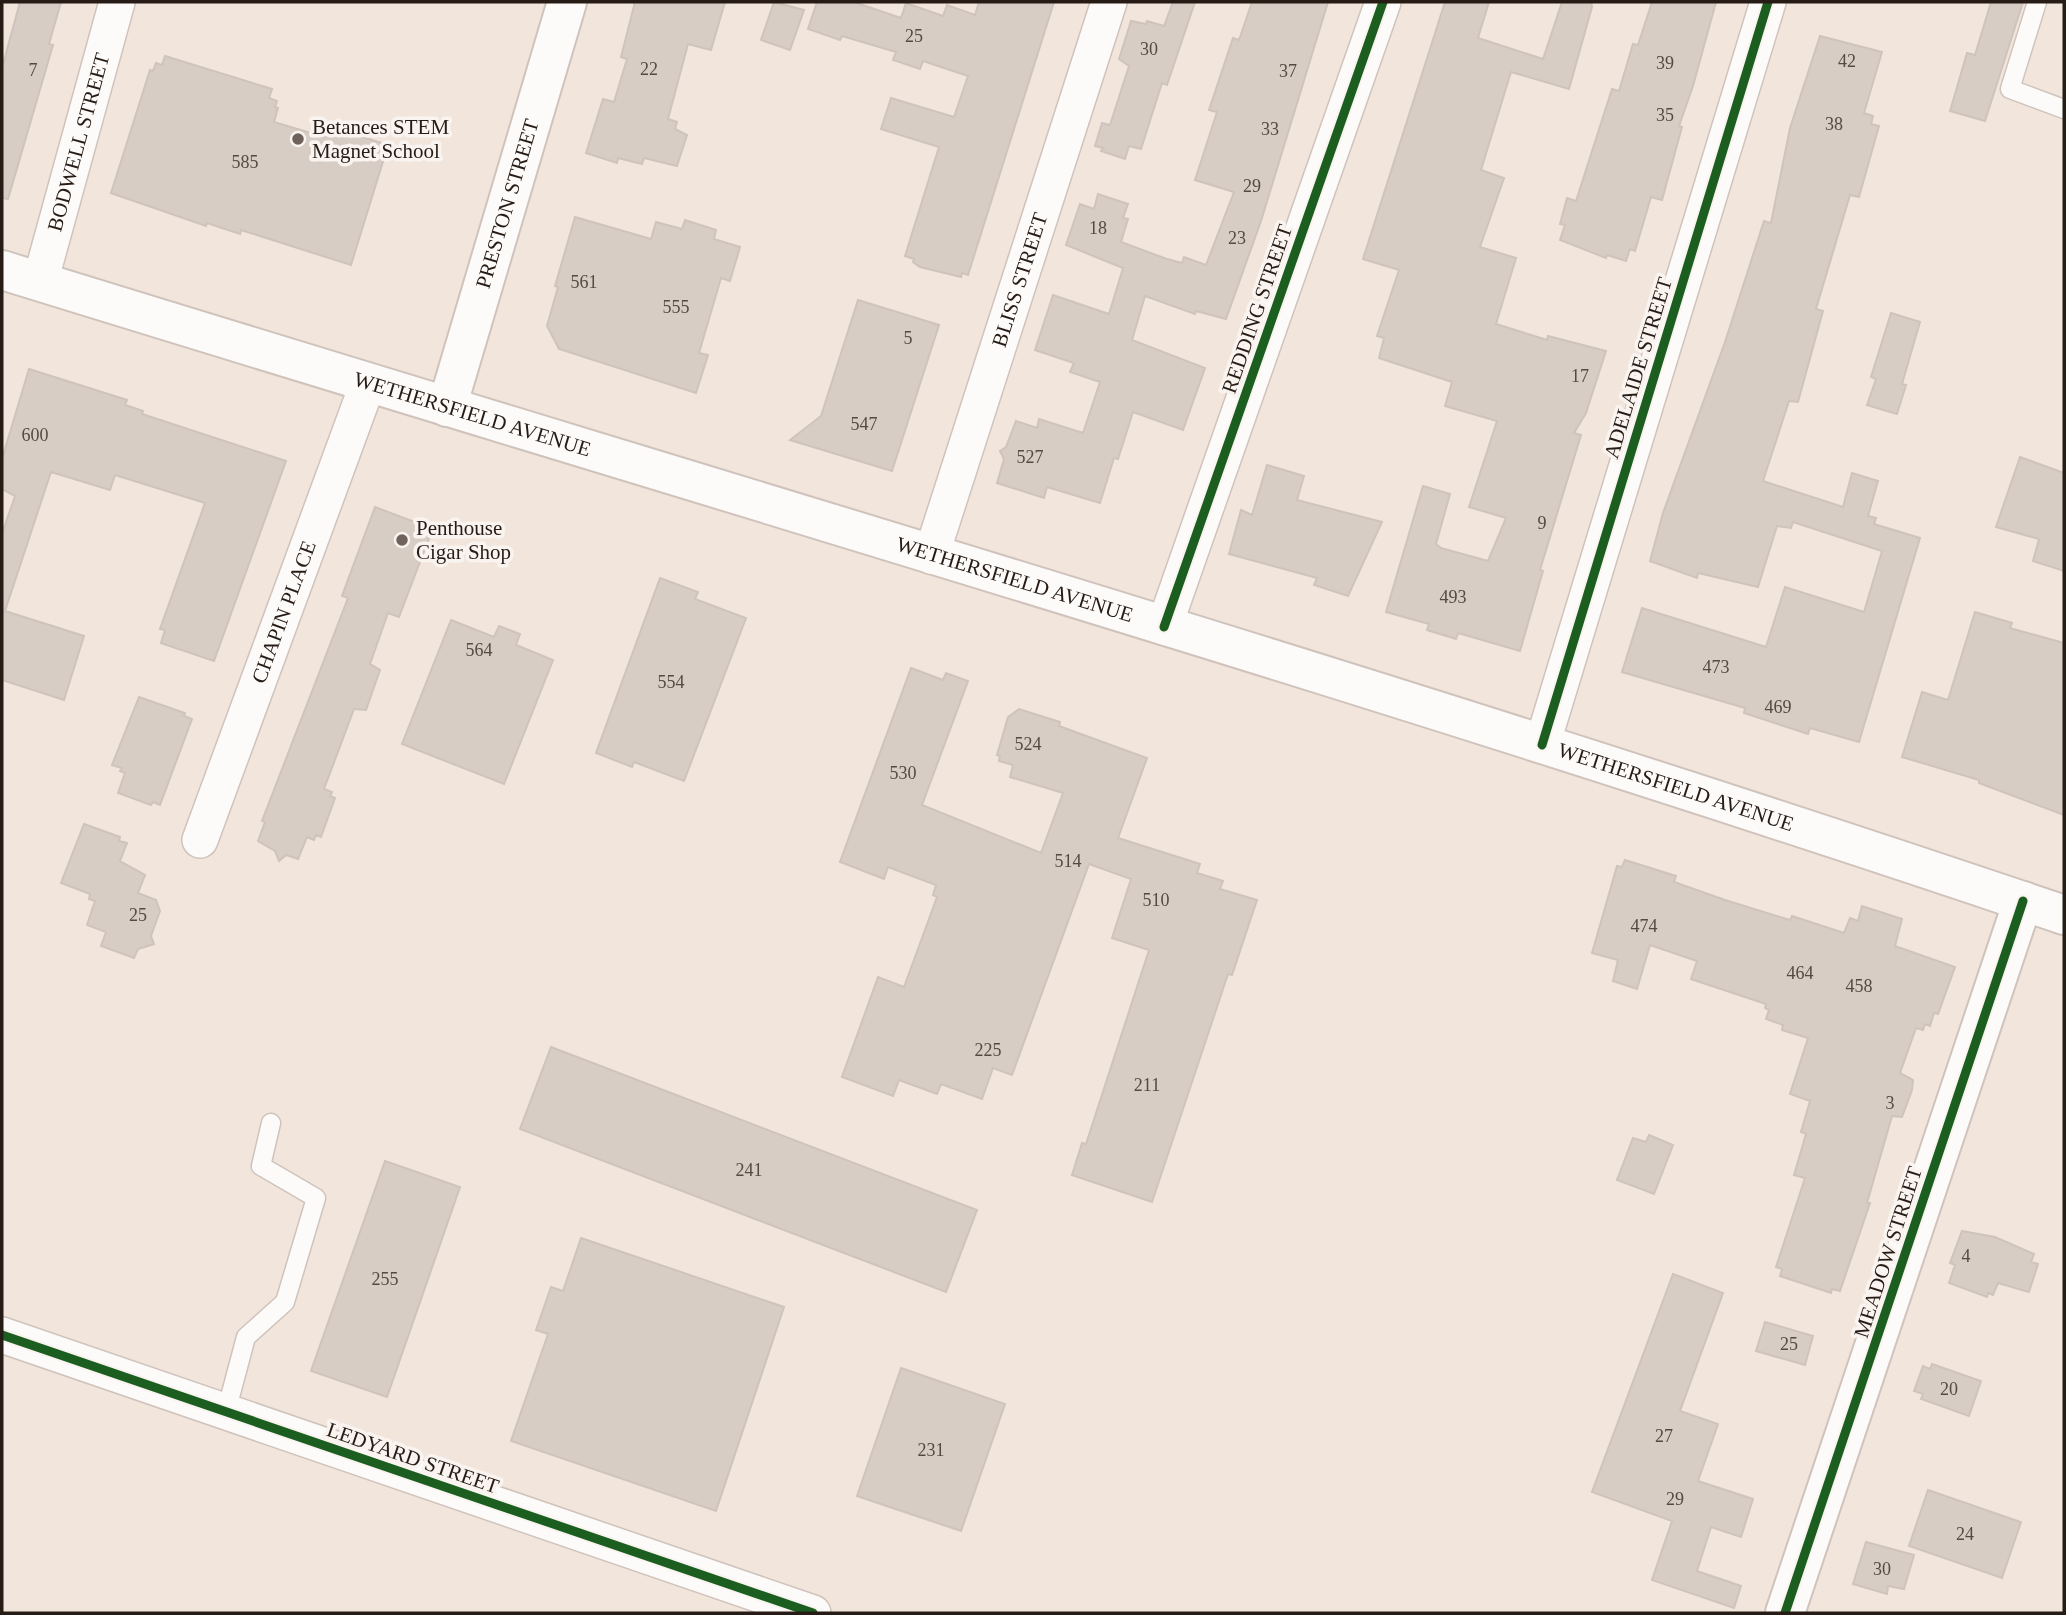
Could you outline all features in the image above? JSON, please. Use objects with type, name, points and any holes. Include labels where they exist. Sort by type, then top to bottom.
[{"type":"main road","name":"PRESTON STREET","points":[[447,407],[567,2]]},
{"type":"main road","name":"WETHERSFIELD AVENUE","points":[[2,270],[1542,744],[2064,915]]},
{"type":"main road","name":"MEADOW STREET","points":[[1785,1613],[2023,901]]},
{"type":"street","name":"BODWELL STREET","points":[[40,282],[117,2]]},
{"type":"street","name":"BLISS STREET","points":[[930,555],[1109,2]]},
{"type":"street","name":"REDDING STREET","points":[[1164,627],[1383,2]]},
{"type":"street","name":"ADELAIDE STREET","points":[[1542,744],[1768,2]]},
{"type":"street","name":"CHAPIN PLACE","points":[[200,840],[368,383]]},
{"type":"street","name":"LEDYARD STREET","points":[[2,1335],[813,1613]]},
{"type":"lane","points":[[2037,2],[2010,89],[2064,109]]},
{"type":"lane","points":[[226,1412],[246,1337],[285,1302],[316,1198],[261,1166],[271,1123]]},
{"type":"building","points":[[20,2],[61,2],[49,44],[53,45],[8,199],[2,198],[2,68]]},
{"type":"building","points":[[635,2],[725,2],[711,50],[688,44],[668,119],[677,122],[675,129],[687,135],[677,166],[644,158],[642,164],[618,158],[617,163],[586,153],[603,99],[614,102],[627,59],[621,57]]},
{"type":"building","points":[[774,2],[804,10],[790,50],[761,40]]},
{"type":"building","points":[[817,2],[854,2],[901,18],[906,3],[943,16],[947,5],[975,15],[979,2],[1054,2],[968,275],[962,273],[961,277],[920,267],[913,262],[914,259],[905,256],[939,147],[881,129],[891,98],[954,117],[968,76],[923,61],[920,69],[893,60],[896,52],[842,36],[840,40],[808,29]]},
{"type":"building","points":[[1173,2],[1195,2],[1167,85],[1162,83],[1141,149],[1129,146],[1125,159],[1101,151],[1103,148],[1095,146],[1102,123],[1110,125],[1129,66],[1119,59],[1131,21],[1146,24],[1147,21],[1164,26]]},
{"type":"building","points":[[1252,2],[1328,2],[1261,221],[1226,319],[1196,311],[1195,314],[1145,296],[1132,340],[1205,368],[1183,430],[1133,412],[1118,459],[1114,458],[1100,503],[1047,487],[1044,498],[997,483],[1004,459],[1000,451],[1006,447],[1016,421],[1037,428],[1039,419],[1083,433],[1100,382],[1070,372],[1074,363],[1035,350],[1053,295],[1109,314],[1123,268],[1066,245],[1080,204],[1094,209],[1098,194],[1128,204],[1123,218],[1128,219],[1121,242],[1167,259],[1182,263],[1184,257],[1206,265],[1234,192],[1195,180],[1217,112],[1209,110],[1233,38],[1239,40]]},
{"type":"building","points":[[1445,2],[1489,2],[1478,38],[1543,59],[1562,2],[1591,2],[1592,7],[1569,89],[1511,72],[1481,170],[1504,178],[1480,247],[1516,258],[1496,324],[1547,340],[1548,336],[1606,351],[1586,413],[1574,433],[1581,435],[1540,570],[1543,571],[1520,651],[1458,633],[1456,639],[1427,630],[1429,624],[1386,612],[1423,486],[1450,494],[1436,544],[1441,548],[1488,561],[1506,518],[1469,507],[1497,421],[1445,406],[1452,382],[1379,358],[1384,338],[1377,336],[1399,270],[1363,259]]},
{"type":"building","points":[[1652,2],[1716,2],[1679,126],[1682,127],[1662,200],[1651,197],[1635,251],[1630,249],[1626,261],[1607,255],[1606,258],[1560,240],[1565,225],[1560,224],[1567,198],[1576,201],[1612,89],[1619,91],[1633,44],[1638,45]]},
{"type":"building","points":[[1991,2],[2023,2],[1985,121],[1950,111],[1967,53],[1975,55]]},
{"type":"building","points":[[1820,36],[1882,52],[1864,113],[1873,116],[1871,124],[1879,126],[1859,197],[1850,195],[1816,309],[1823,311],[1798,402],[1789,401],[1763,481],[1843,507],[1852,473],[1878,481],[1868,516],[1876,518],[1874,524],[1920,538],[1859,742],[1810,728],[1808,734],[1744,713],[1745,708],[1622,672],[1642,608],[1766,647],[1785,587],[1864,612],[1882,551],[1793,522],[1791,528],[1777,526],[1758,587],[1698,573],[1697,578],[1650,561],[1663,513],[1725,342],[1764,221],[1771,223],[1790,128]]},
{"type":"building","points":[[165,56],[272,89],[269,98],[277,101],[275,107],[278,108],[274,122],[324,137],[327,126],[385,144],[385,155],[351,265],[241,230],[240,234],[207,223],[206,226],[111,193],[150,70],[153,71],[156,63],[162,65]]},
{"type":"building","points":[[575,217],[651,239],[656,222],[682,229],[685,220],[716,230],[714,239],[740,247],[730,281],[721,278],[699,353],[708,355],[696,393],[559,349],[547,326],[558,287],[555,286]]},
{"type":"building","points":[[858,300],[939,325],[892,471],[790,440],[821,416]]},
{"type":"building","points":[[1891,313],[1920,322],[1902,384],[1906,385],[1897,414],[1867,405],[1876,379],[1871,377]]},
{"type":"building","points":[[29,369],[127,400],[125,405],[143,411],[142,414],[286,461],[214,661],[161,643],[165,630],[160,629],[205,503],[115,475],[110,490],[51,472],[5,611],[84,636],[64,700],[2,680],[2,534],[15,496],[2,489],[2,459]]},
{"type":"building","points":[[2020,457],[2064,473],[2064,571],[2033,561],[2039,539],[1996,527]]},
{"type":"building","points":[[1267,465],[1304,476],[1297,500],[1382,522],[1348,596],[1314,585],[1317,578],[1229,554],[1241,510],[1252,515]]},
{"type":"building","points":[[375,507],[428,527],[427,531],[431,533],[399,617],[388,613],[370,664],[380,670],[366,710],[354,709],[324,789],[332,792],[330,796],[335,798],[321,837],[316,835],[314,840],[307,837],[298,859],[286,855],[279,861],[275,851],[258,841],[265,822],[262,821],[348,598],[342,596]]},
{"type":"building","points":[[660,578],[698,592],[695,599],[746,618],[684,781],[634,762],[632,767],[596,753]]},
{"type":"building","points":[[1975,612],[2012,623],[2010,628],[2064,643],[2064,815],[1979,783],[1979,780],[1902,757],[1922,692],[1948,700]]},
{"type":"building","points":[[451,620],[494,637],[499,626],[520,634],[516,645],[553,660],[504,784],[402,744]]},
{"type":"building","points":[[911,668],[943,680],[946,673],[968,681],[922,805],[1041,853],[1063,793],[1010,777],[1013,765],[999,761],[1000,756],[997,755],[1008,717],[1019,709],[1060,722],[1059,726],[1147,758],[1118,838],[1200,864],[1197,873],[1223,881],[1220,889],[1257,900],[1232,975],[1228,974],[1152,1202],[1072,1175],[1082,1143],[1086,1144],[1149,950],[1112,938],[1131,879],[1089,864],[1012,1075],[993,1068],[982,1099],[941,1084],[937,1094],[899,1080],[893,1096],[842,1077],[878,977],[904,987],[937,897],[933,895],[936,885],[888,867],[884,879],[840,862]]},
{"type":"building","points":[[139,697],[185,713],[184,716],[192,719],[160,805],[153,802],[151,805],[118,793],[125,773],[120,771],[122,768],[112,765]]},
{"type":"building","points":[[84,824],[120,837],[119,841],[127,843],[120,861],[145,875],[138,893],[156,900],[160,911],[151,936],[154,944],[138,949],[134,958],[101,946],[106,932],[87,925],[95,901],[89,899],[90,894],[61,883]]},
{"type":"building","points":[[1625,860],[1676,876],[1674,882],[1725,900],[1790,920],[1792,916],[1844,933],[1850,918],[1858,921],[1862,906],[1902,919],[1895,946],[1955,967],[1938,1014],[1934,1013],[1930,1026],[1925,1024],[1923,1030],[1916,1028],[1900,1073],[1913,1080],[1912,1090],[1902,1117],[1892,1116],[1867,1203],[1870,1203],[1840,1291],[1832,1289],[1831,1293],[1780,1276],[1782,1269],[1776,1267],[1805,1178],[1794,1175],[1806,1134],[1801,1132],[1810,1101],[1790,1094],[1808,1038],[1782,1030],[1783,1025],[1766,1019],[1769,1010],[1765,1008],[1766,1004],[1691,979],[1697,961],[1650,945],[1637,989],[1613,981],[1618,960],[1592,953],[1617,866],[1622,867]]},
{"type":"building","points":[[551,1047],[977,1210],[946,1292],[520,1129]]},
{"type":"building","points":[[1649,1135],[1673,1145],[1654,1194],[1617,1180],[1633,1138],[1646,1142]]},
{"type":"building","points":[[385,1161],[460,1187],[387,1397],[311,1371]]},
{"type":"building","points":[[1962,1231],[1995,1237],[2034,1254],[2031,1262],[2038,1264],[2029,1292],[1998,1283],[1993,1295],[1988,1293],[1987,1297],[1949,1283],[1955,1265],[1950,1263]]},
{"type":"building","points":[[581,1238],[784,1307],[716,1511],[511,1441],[548,1334],[536,1330],[551,1287],[563,1291]]},
{"type":"building","points":[[1673,1274],[1723,1293],[1680,1411],[1718,1424],[1698,1481],[1753,1499],[1741,1537],[1711,1527],[1697,1571],[1741,1586],[1734,1608],[1652,1580],[1672,1521],[1592,1492]]},
{"type":"building","points":[[1765,1322],[1813,1336],[1805,1365],[1756,1351]]},
{"type":"building","points":[[1932,1364],[1981,1381],[1969,1416],[1921,1399],[1923,1394],[1914,1391],[1923,1366],[1930,1369]]},
{"type":"building","points":[[901,1368],[1005,1404],[961,1531],[857,1496]]},
{"type":"building","points":[[1928,1490],[2021,1522],[2002,1578],[1909,1546]]},
{"type":"building","points":[[1866,1542],[1914,1555],[1904,1589],[1888,1586],[1887,1594],[1853,1584]]},
{"type":"cycle path","points":[[1164,627],[1383,2]]},
{"type":"cycle path","points":[[1542,745],[1768,2]]},
{"type":"cycle path","points":[[1785,1613],[2023,901]]},
{"type":"cycle path","points":[[2,1335],[813,1613]]},
{"type":"place","name":"Betances STEM Magnet School","points":[[298,139]]},
{"type":"place","name":"Penthouse Cigar Shop","points":[[402,540]]}]
